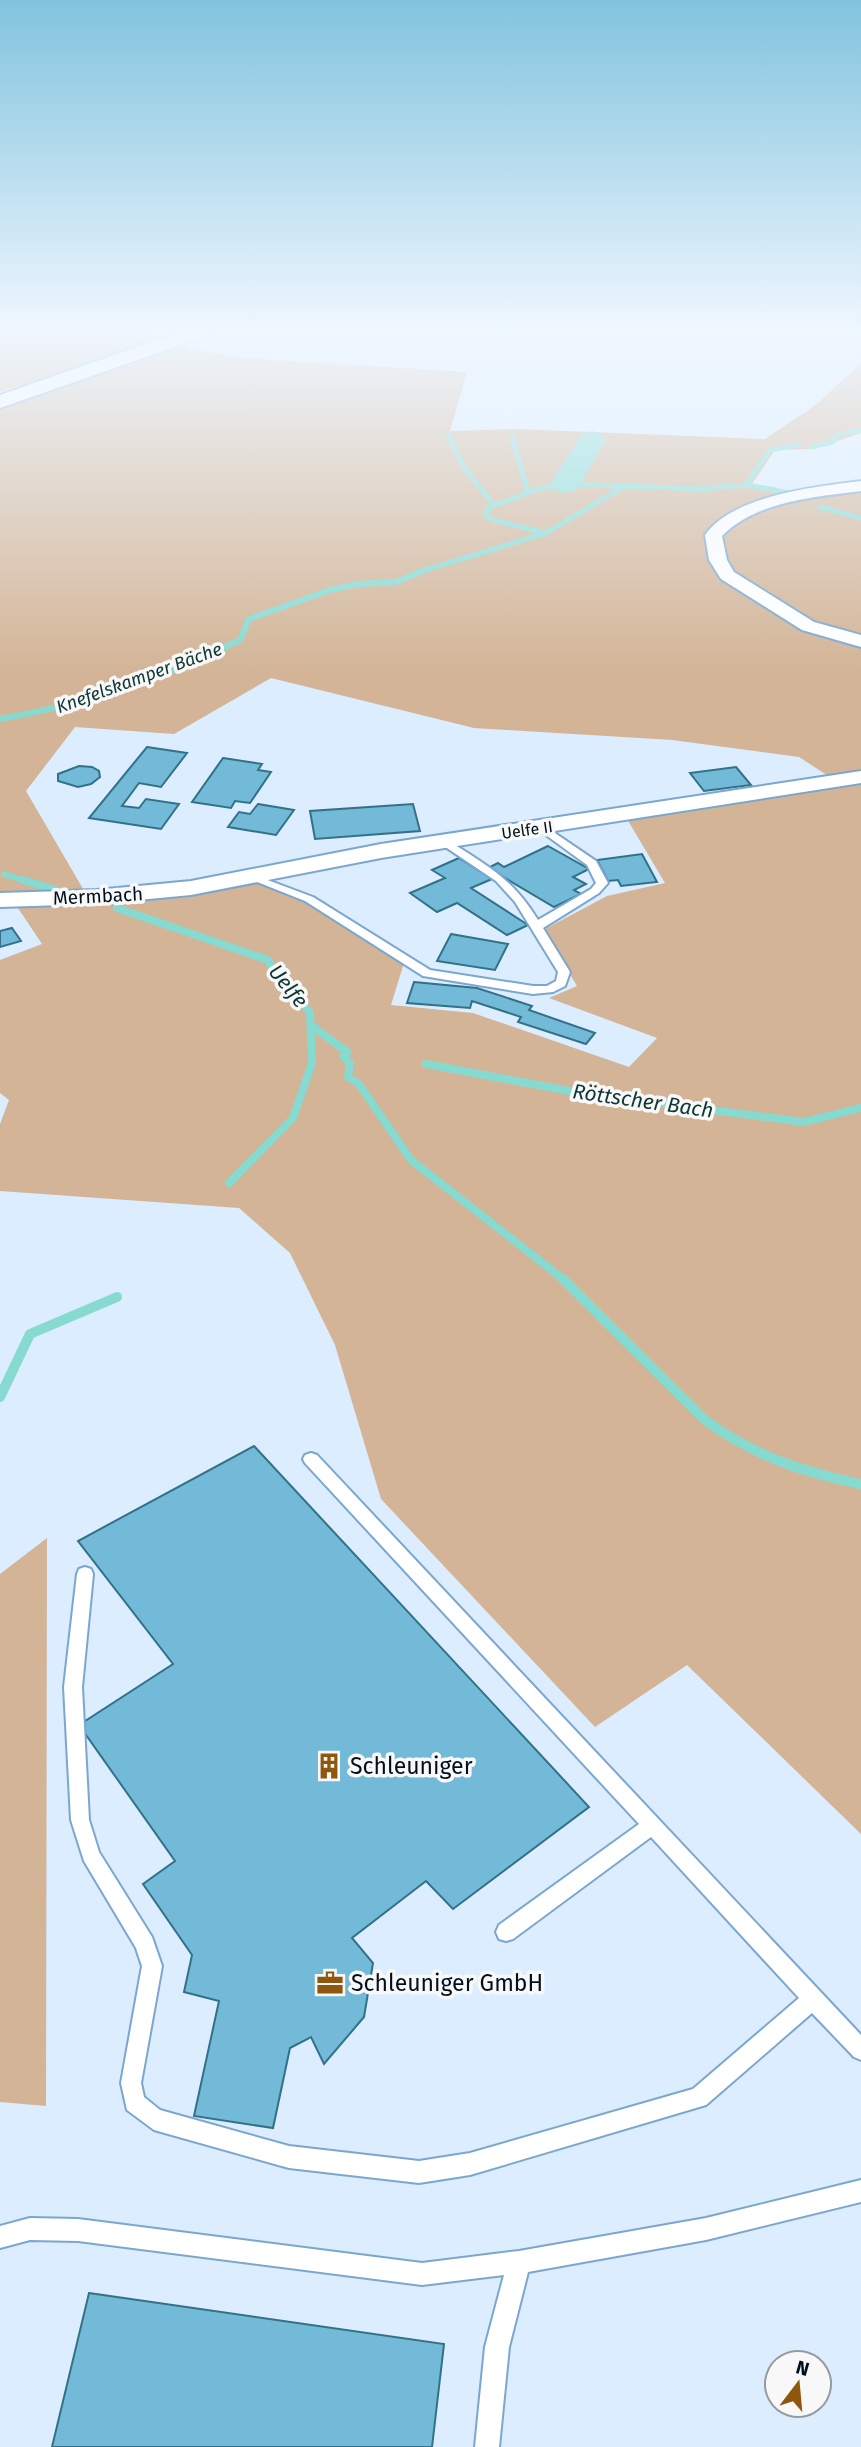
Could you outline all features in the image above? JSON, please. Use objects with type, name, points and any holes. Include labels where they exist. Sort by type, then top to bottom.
[{"type":"street","points":[[861,486],[775,503],[728,520],[716,530],[713,544],[727,575],[794,619],[822,631],[861,641]]},
{"type":"street","name":"Uelfe II","points":[[195,888],[253,878],[327,860],[718,804],[861,777]]},
{"type":"street","name":"Mermbach","points":[[0,900],[103,897],[195,888]]},
{"type":"lane","points":[[537,926],[596,891],[602,883],[592,863],[543,828]]},
{"type":"lane","points":[[253,878],[309,899],[427,973],[533,990],[549,989],[561,983],[564,972],[520,900],[500,879],[443,842]]},
{"type":"lane","points":[[311,1459],[861,2050]]},
{"type":"lane","points":[[85,1573],[73,1687],[80,1820],[91,1855],[145,1944],[152,1966],[131,2083],[134,2103],[154,2119],[289,2157],[419,2172],[470,2164],[699,2098],[814,1998]]},
{"type":"lane","points":[[506,1932],[653,1825]]},
{"type":"lane","points":[[0,2236],[30,2229],[79,2230],[422,2274],[519,2262],[706,2229],[861,2191]]},
{"type":"lane","points":[[487,2447],[497,2347],[519,2262]]},
{"type":"shaded area","points":[[0,444],[828,444],[814,449],[775,450],[752,484],[774,487],[799,496],[726,519],[715,560],[778,610],[861,642],[861,775],[836,781],[799,757],[672,740],[474,728],[271,678],[174,734],[75,727],[26,791],[86,894],[0,895]]},
{"type":"shaded area","points":[[861,488],[861,639],[824,630],[730,575],[720,528],[767,506]]},
{"type":"shaded area","points":[[861,780],[861,1834],[687,1665],[595,1727],[381,1499],[335,1345],[290,1253],[239,1208],[0,1191],[0,1124],[9,1100],[0,1093],[0,960],[42,944],[14,902],[252,881],[307,901],[404,963],[391,1005],[473,1013],[629,1067],[657,1038],[549,998],[577,986],[543,930],[607,896],[665,883],[627,819]]},
{"type":"shaded area","points":[[47,1538],[46,2106],[0,2102],[0,1574]]},
{"type":"building","points":[[147,747],[187,753],[161,787],[139,783],[122,806],[139,808],[146,799],[179,804],[161,829],[89,818]]},
{"type":"building","points":[[223,758],[262,764],[258,770],[271,772],[250,803],[235,801],[231,808],[192,802]]},
{"type":"building","points":[[79,766],[92,767],[99,771],[100,777],[91,784],[78,787],[58,781],[58,774]]},
{"type":"building","points":[[736,767],[751,785],[704,791],[690,773]]},
{"type":"building","points":[[258,804],[294,810],[276,835],[228,827],[239,812],[250,814]]},
{"type":"building","points":[[413,804],[420,831],[315,839],[310,811]]},
{"type":"building","points":[[548,846],[589,869],[573,877],[586,884],[574,890],[581,894],[554,907],[488,868],[498,863],[504,867]]},
{"type":"building","points":[[642,854],[657,882],[621,886],[618,880],[608,881],[597,860]]},
{"type":"building","points":[[459,858],[492,879],[471,888],[528,925],[507,935],[457,903],[437,912],[410,893],[445,878],[432,870]]},
{"type":"building","points":[[12,928],[21,941],[0,947],[0,931]]},
{"type":"building","points":[[451,934],[508,944],[495,970],[437,961]]},
{"type":"building","points":[[414,982],[477,988],[532,1006],[529,1010],[595,1033],[586,1044],[518,1022],[521,1017],[472,1001],[470,1008],[407,1003]]},
{"type":"building","name":"Schleuniger","points":[[254,1446],[589,1807],[453,1909],[426,1881],[352,1938],[373,1963],[364,2017],[324,2064],[311,2037],[290,2048],[273,2128],[194,2116],[219,2001],[184,1992],[192,1955],[143,1884],[175,1861],[79,1725],[173,1664],[78,1541]]},
{"type":"building","points":[[89,2293],[444,2344],[432,2447],[52,2447]]},
{"type":"waterway","points":[[453,444],[465,469],[494,505]]},
{"type":"waterway","points":[[514,444],[528,492]]},
{"type":"waterway","points":[[565,484],[589,444]]},
{"type":"waterway","points":[[812,447],[824,444]]},
{"type":"waterway","points":[[746,485],[770,450],[799,445]]},
{"type":"waterway","name":"Knefelskamper Bäche","points":[[546,533],[496,521],[485,515],[488,508],[538,489],[565,484],[701,489],[746,485]]},
{"type":"waterway","points":[[746,485],[789,493]]},
{"type":"waterway","points":[[546,533],[623,487]]},
{"type":"waterway","points":[[820,507],[861,518]]},
{"type":"waterway","name":"Knefelskamper Bäche","points":[[424,571],[546,533]]},
{"type":"waterway","name":"Knefelskamper Bäche","points":[[0,719],[92,698],[153,678],[240,640],[249,619],[330,590],[358,584],[396,582],[424,571]]},
{"type":"waterway","name":"Knefelskamper Bäche","points":[[419,572],[424,571]]},
{"type":"waterway","name":"Uelfe","points":[[4,874],[28,882]]},
{"type":"waterway","name":"Uelfe","points":[[23,880],[59,891]]},
{"type":"waterway","name":"Uelfe","points":[[117,908],[268,960],[280,981],[310,1012],[312,1063],[293,1118],[229,1183]]},
{"type":"waterway","points":[[311,1025],[347,1052],[343,1056],[350,1063],[348,1077],[359,1084],[411,1160],[563,1279]]},
{"type":"waterway","name":"Röttscher Bach","points":[[426,1064],[580,1093],[804,1122],[861,1108]]},
{"type":"waterway","points":[[562,1278],[705,1420],[723,1433],[779,1461],[861,1484]]},
{"type":"waterway","name":"Uelfe","points":[[0,1397],[30,1334],[117,1297]]},
{"type":"place","name":"Schleuniger","points":[[329,1766]]},
{"type":"place","name":"Schleuniger GmbH","points":[[330,1983]]}]
